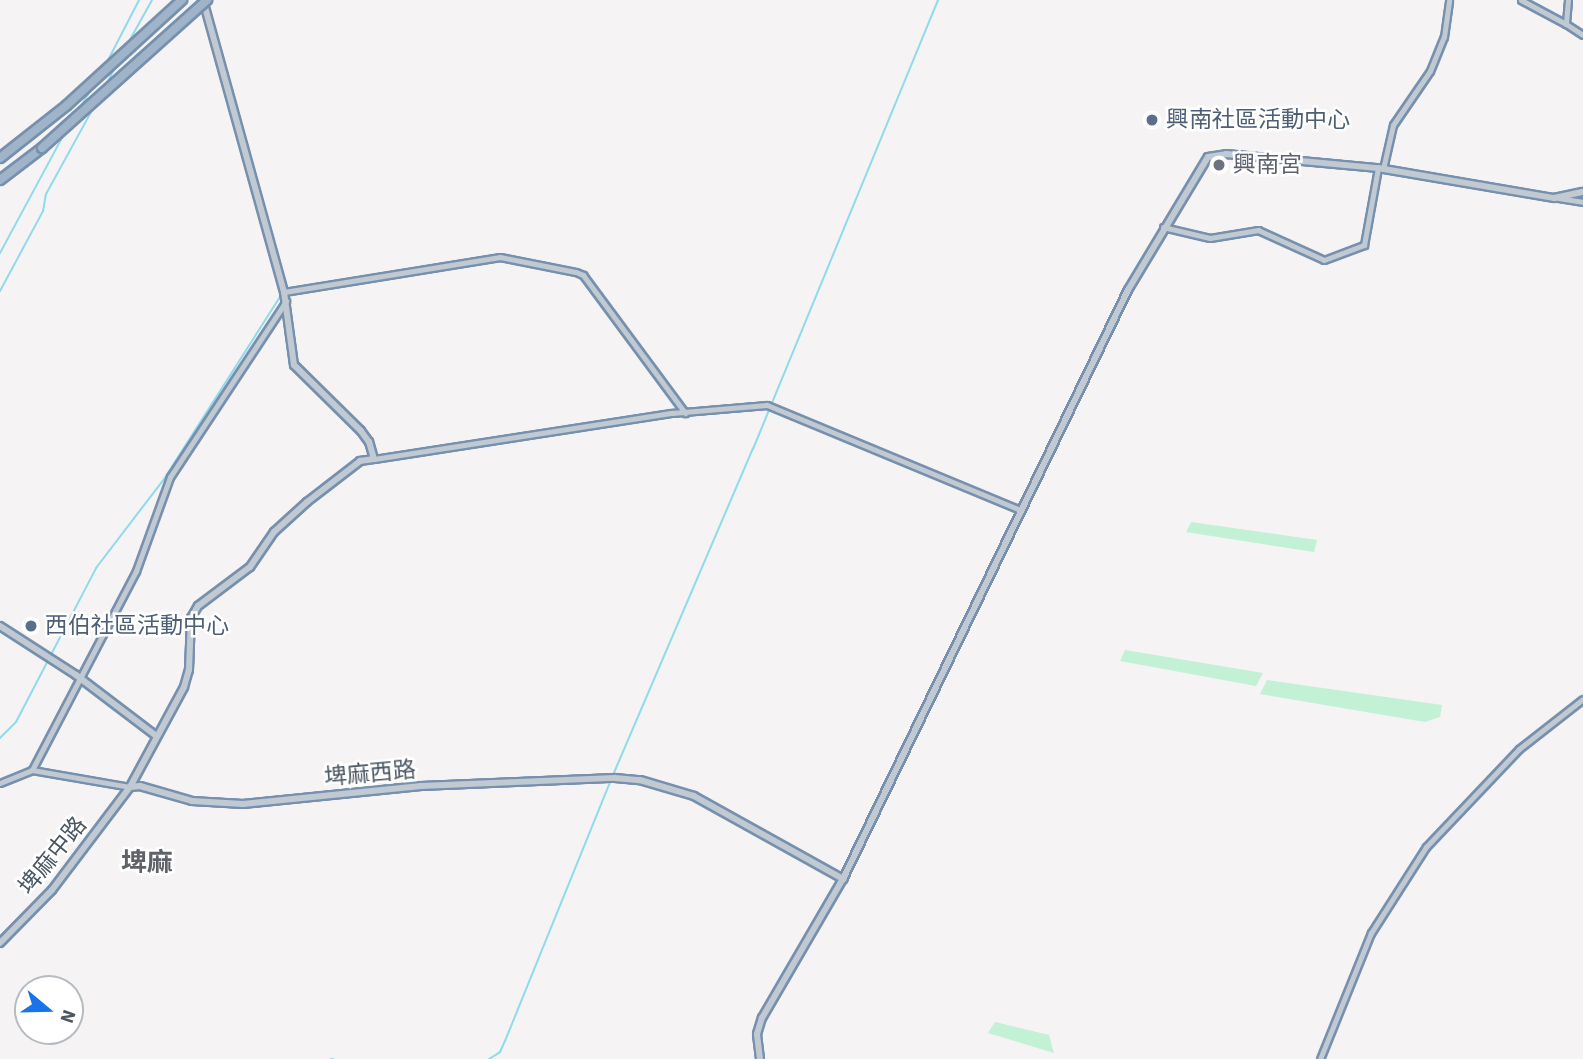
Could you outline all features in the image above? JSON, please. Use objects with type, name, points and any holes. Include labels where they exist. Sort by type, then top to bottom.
[{"type":"highway","points":[[0,158],[32,134],[182,0]]},
{"type":"highway","points":[[0,180],[42,148],[205,0]]},
{"type":"street","points":[[205,0],[284,292],[295,365],[361,430],[369,442],[374,459],[685,413],[770,406],[1021,510]]},
{"type":"street","points":[[1163,227],[1210,238],[1258,230],[1324,260],[1364,245],[1380,168],[1393,125],[1430,71],[1440,47],[1449,0]]},
{"type":"street","points":[[1521,0],[1583,35]]},
{"type":"street","points":[[1566,24],[1568,0]]},
{"type":"street","points":[[760,1059],[757,1034],[762,1018],[843,879],[1128,289],[1163,227],[1212,155],[1380,168],[1583,202]]},
{"type":"street","points":[[1554,198],[1583,192]]},
{"type":"street","points":[[284,292],[500,257],[576,272],[583,275],[685,413]]},
{"type":"street","points":[[32,769],[136,571],[176,466],[286,301]]},
{"type":"street","name":"埤麻中路","points":[[0,943],[52,890],[130,787],[155,735],[184,687],[189,670],[191,618],[198,606],[250,567],[274,532],[307,502],[360,461],[374,459]]},
{"type":"street","points":[[0,626],[155,735]]},
{"type":"street","points":[[1320,1059],[1371,933],[1426,847],[1519,749],[1583,699]]},
{"type":"street","points":[[0,783],[32,769],[130,787]]},
{"type":"street","name":"埤麻西路","points":[[130,787],[140,786],[192,801],[243,804],[367,790],[615,778],[674,788],[694,796],[843,879]]},
{"type":"green space","points":[[1191,522],[1317,540],[1314,552],[1186,532]]},
{"type":"green space","points":[[1125,650],[1263,673],[1256,686],[1120,661]]},
{"type":"green space","points":[[1267,680],[1442,705],[1440,717],[1425,722],[1260,694]]},
{"type":"green space","points":[[995,1022],[1049,1035],[1054,1053],[988,1033]]},
{"type":"waterway","points":[[105,66],[139,0]]},
{"type":"waterway","points":[[127,45],[152,0]]},
{"type":"waterway","points":[[613,775],[753,449],[938,0]]},
{"type":"waterway","points":[[106,85],[116,65]]},
{"type":"waterway","points":[[78,111],[91,89]]},
{"type":"waterway","points":[[0,291],[43,211],[46,194],[95,105]]},
{"type":"waterway","points":[[0,253],[64,134]]},
{"type":"waterway","points":[[0,738],[16,722],[96,568],[164,479],[280,297]]},
{"type":"waterway","points":[[489,1059],[500,1052],[505,1041],[611,780]]},
{"type":"place","name":"興南社區活動中心","points":[[1152,120]]},
{"type":"place","name":"興南宮","points":[[1219,165]]},
{"type":"place","name":"西伯社區活動中心","points":[[31,626]]},
{"type":"district","name":"埤麻","points":[[147,863]]}]
